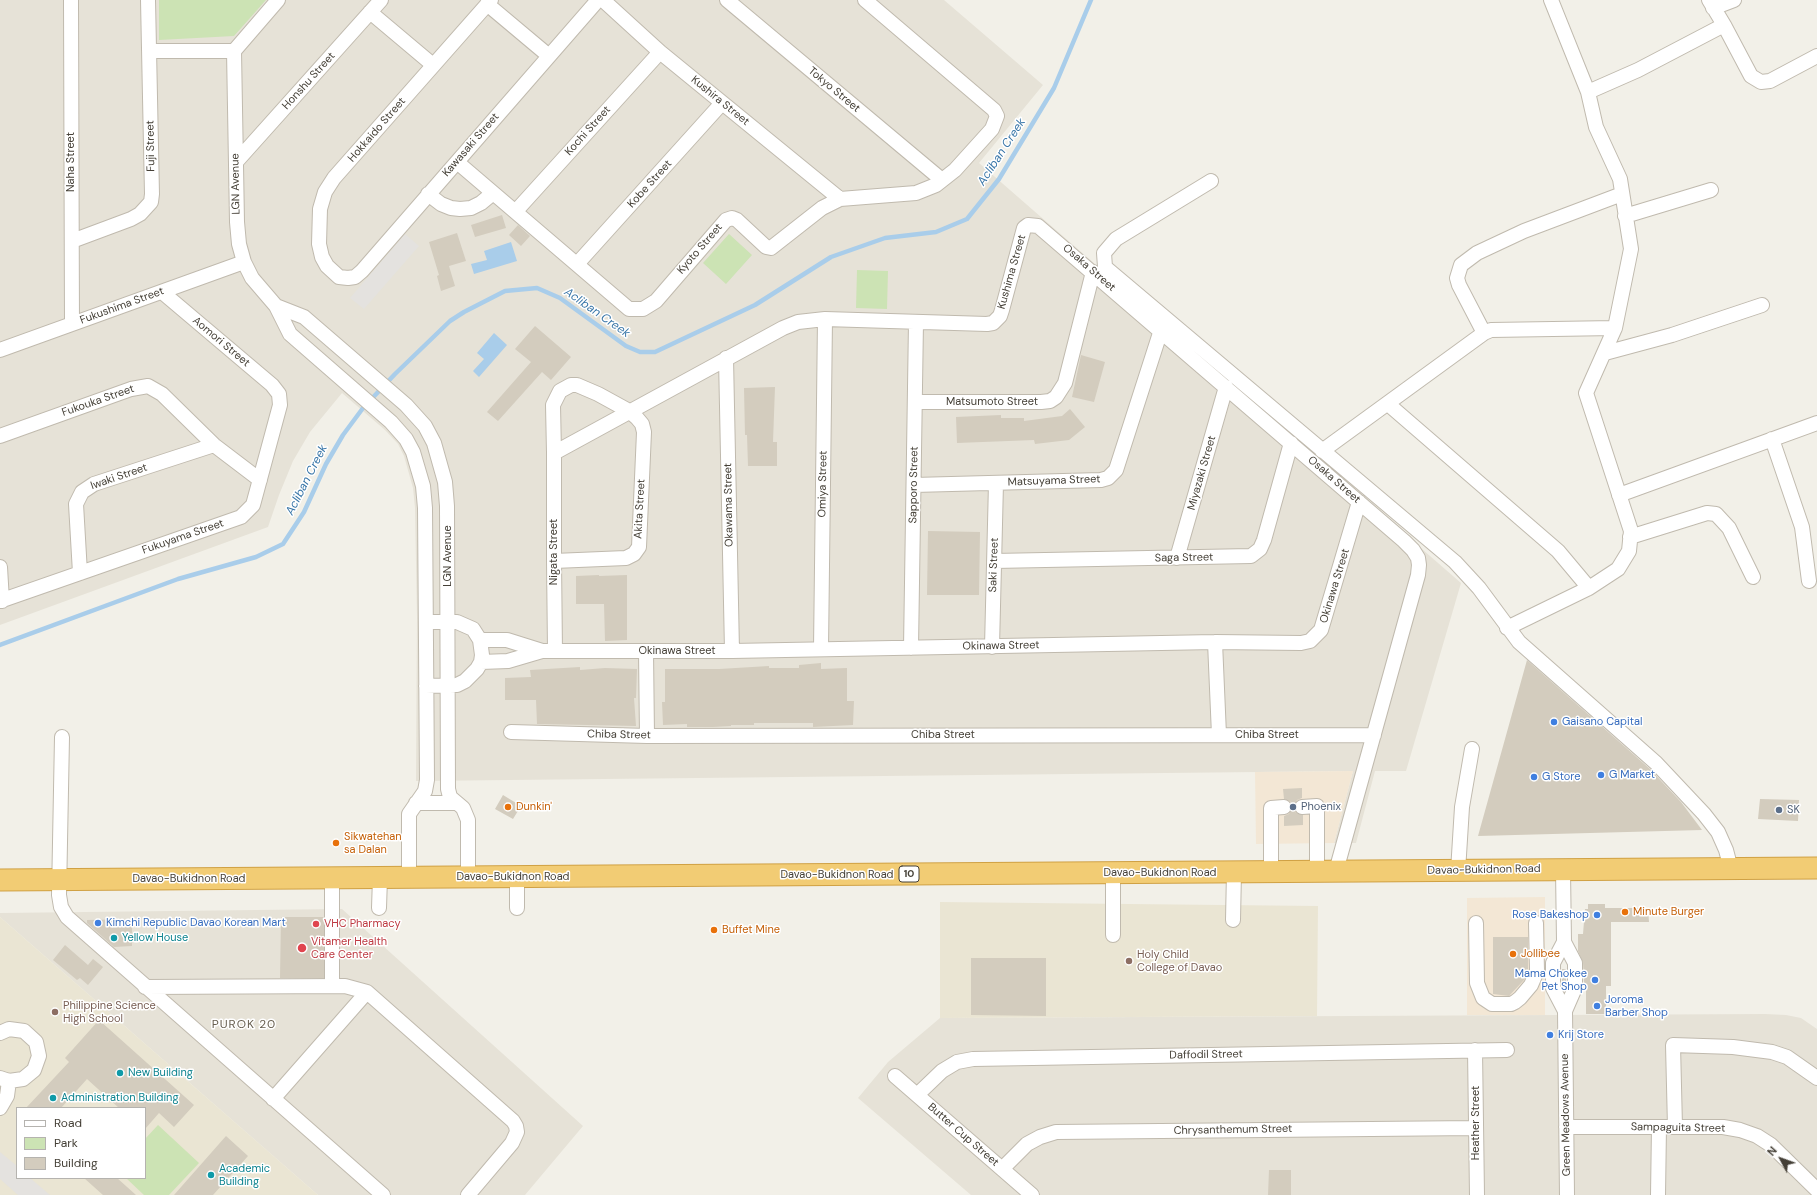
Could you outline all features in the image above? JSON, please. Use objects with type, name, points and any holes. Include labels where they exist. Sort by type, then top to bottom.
[{"type":"highway","name":"Davao-Bukidnon Road","points":[[0,880],[1817,868]]},
{"type":"street","name":"Naha Street","points":[[71,0],[72,324]]},
{"type":"street","name":"Fuji Street","points":[[72,241],[131,219],[140,214],[151,202],[148,0]]},
{"type":"street","points":[[149,51],[234,51],[278,0]]},
{"type":"street","name":"Honshu Street","points":[[236,162],[381,0]]},
{"type":"street","name":"Kawasaki Street","points":[[339,277],[355,277],[362,271],[598,0]]},
{"type":"street","name":"Kushira Street","points":[[603,0],[660,52],[840,199]]},
{"type":"street","name":"Tokyo Street","points":[[727,0],[942,180]]},
{"type":"street","name":"Kyoto Street","points":[[457,162],[629,309],[643,309],[656,301],[726,220],[732,218],[737,220],[766,247],[771,248],[822,208],[840,199],[916,193],[936,185],[968,157],[992,129],[998,116],[994,110],[865,0]]},
{"type":"street","points":[[1507,628],[1590,588],[1618,569],[1629,551],[1631,531],[1586,393],[1615,328],[1630,249],[1620,179],[1596,127],[1588,92],[1551,0]]},
{"type":"street","points":[[1734,0],[1711,4],[1751,76],[1761,82],[1770,81],[1817,56]]},
{"type":"street","points":[[489,2],[549,56]]},
{"type":"street","name":"Hokkaido Street","points":[[339,277],[327,266],[319,244],[320,209],[325,192],[334,178],[489,2]]},
{"type":"street","points":[[370,12],[434,66]]},
{"type":"street","points":[[1588,92],[1638,70],[1724,25]]},
{"type":"street","name":"LGN Avenue","points":[[234,51],[237,222],[239,244],[244,262],[260,288],[276,306],[290,334],[391,422],[406,438],[413,452],[423,486],[425,519],[427,780],[425,791],[416,803],[408,820],[408,878]]},
{"type":"street","name":"Kochi Street","points":[[516,211],[660,52]]},
{"type":"street","name":"Kobe Street","points":[[578,264],[722,103]]},
{"type":"street","points":[[1211,181],[1116,239],[1104,253],[1105,267],[1455,562],[1479,588],[1507,628],[1534,656],[1632,742],[1678,786],[1718,832],[1726,850],[1731,869]]},
{"type":"street","points":[[1625,216],[1711,190]]},
{"type":"street","points":[[428,194],[441,204],[451,208],[460,209],[471,208],[481,203],[493,192]]},
{"type":"street","points":[[1484,333],[1459,285],[1457,278],[1461,265],[1477,253],[1524,232],[1622,194]]},
{"type":"street","name":"Osaka Street","points":[[1028,225],[1034,224],[1045,230],[1359,502],[1413,550],[1418,558],[1419,565],[1346,834],[1326,872]]},
{"type":"street","name":"Kushima Street","points":[[916,322],[993,323],[1002,310],[1021,235],[1024,228],[1028,225]]},
{"type":"street","name":"Fukushima Street","points":[[0,350],[244,262]]},
{"type":"street","name":"Matsumoto Street","points":[[915,402],[1040,402],[1050,401],[1056,397],[1065,383],[1093,272]]},
{"type":"street","name":"Aomori Street","points":[[162,292],[272,385],[279,394]]},
{"type":"street","points":[[1605,353],[1672,334],[1762,305]]},
{"type":"street","name":"LGN Avenue","points":[[276,306],[304,317],[315,326],[406,405],[425,426],[434,443],[445,482],[448,519],[448,789],[450,797],[463,808],[468,820],[468,877]]},
{"type":"street","points":[[554,453],[726,358],[783,328],[798,322],[825,319],[916,322]]},
{"type":"street","name":"Omiya Street","points":[[821,649],[825,319]]},
{"type":"street","name":"Sapporo Street","points":[[911,648],[916,322]]},
{"type":"street","points":[[1322,451],[1484,333],[1491,330],[1615,328]]},
{"type":"street","name":"Matsuyama Street","points":[[914,485],[1101,480],[1113,476],[1160,330]]},
{"type":"street","name":"Okawama Street","points":[[726,358],[732,651]]},
{"type":"street","name":"Akita Street","points":[[554,453],[553,405],[556,397],[565,388],[571,385],[584,387],[629,412],[642,424],[644,432],[638,547],[634,554],[626,558],[554,560]]},
{"type":"street","name":"Fukouka Street","points":[[0,436],[131,389],[148,386],[162,394],[214,445],[260,480]]},
{"type":"street","name":"Miyazaki Street","points":[[1177,558],[1226,387]]},
{"type":"street","name":"Fukuyama Street","points":[[1,601],[241,517],[253,506],[280,405],[279,394]]},
{"type":"street","points":[[1388,404],[1558,551],[1590,588]]},
{"type":"street","points":[[1619,495],[1817,423]]},
{"type":"street","points":[[406,438],[425,426]]},
{"type":"street","points":[[1772,439],[1802,527],[1809,581]]},
{"type":"street","name":"Saga Street","points":[[994,561],[1251,556],[1256,553],[1264,540],[1291,443]]},
{"type":"street","name":"Iwaki Street","points":[[80,573],[76,504],[82,492],[94,484],[214,445]]},
{"type":"street","name":"Nigata Street","points":[[548,651],[554,560],[554,453]]},
{"type":"street","name":"Saki Street","points":[[992,647],[996,483]]},
{"type":"street","name":"Okinawa Street","points":[[548,651],[732,651],[1215,642],[1301,643],[1310,641],[1316,637],[1325,622],[1359,502]]},
{"type":"street","points":[[1630,537],[1707,513],[1716,514],[1721,517],[1729,528],[1753,577]]},
{"type":"street","points":[[425,519],[448,519]]},
{"type":"street","points":[[0,567],[1,601]]},
{"type":"street","points":[[426,622],[457,622],[473,629],[480,640],[481,662],[472,676],[465,681],[448,686],[426,686]]},
{"type":"street","points":[[480,640],[507,640],[548,651]]},
{"type":"street","points":[[1215,642],[1219,735]]},
{"type":"street","points":[[481,662],[508,661],[548,651]]},
{"type":"street","points":[[646,651],[647,736]]},
{"type":"street","name":"Chiba Street","points":[[511,732],[647,736],[1374,735]]},
{"type":"street","points":[[62,736],[58,880],[61,907],[67,917],[383,1195]]},
{"type":"street","points":[[1458,871],[1462,807],[1472,749]]},
{"type":"street","points":[[416,803],[457,803]]},
{"type":"street","points":[[1302,807],[1317,806],[1326,872]]},
{"type":"street","points":[[1271,872],[1271,808],[1284,807]]},
{"type":"street","name":"Green Meadows Avenue","points":[[1563,870],[1564,942],[1575,962],[1575,988],[1565,1011],[1567,1195]]},
{"type":"street","points":[[1233,920],[1234,872]]},
{"type":"street","points":[[1114,873],[1114,935]]},
{"type":"street","points":[[517,877],[517,908]]},
{"type":"street","points":[[332,878],[332,986]]},
{"type":"street","points":[[379,908],[380,878]]},
{"type":"street","points":[[1476,923],[1477,983],[1483,998],[1492,1004],[1511,1004],[1520,998],[1531,985],[1537,971],[1536,923]]},
{"type":"street","name":"Green Meadows Avenue","points":[[1564,942],[1553,963],[1553,988],[1565,1011]]},
{"type":"street","points":[[146,987],[345,986],[367,992],[513,1121],[516,1126],[517,1132],[512,1144],[468,1195]]},
{"type":"street","points":[[273,1099],[367,992]]},
{"type":"street","points":[[0,1033],[9,1029],[24,1032],[36,1042],[38,1049],[38,1063],[34,1070],[23,1079],[4,1079],[7,1096],[0,1108]]},
{"type":"street","points":[[1675,1127],[1673,1045],[1733,1047],[1772,1052],[1787,1057],[1817,1078]]},
{"type":"street","name":"Heather Street","points":[[1475,1050],[1477,1195]]},
{"type":"street","name":"Daffodil Street","points":[[917,1095],[942,1070],[957,1062],[973,1059],[1507,1050]]},
{"type":"street","name":"Butter Cup Street","points":[[895,1076],[1032,1195]]},
{"type":"street","points":[[1658,1195],[1659,1127]]},
{"type":"street","name":"Sampaguita Street","points":[[1566,1128],[1723,1127],[1740,1130],[1757,1136],[1782,1155],[1817,1190]]},
{"type":"street","name":"Chrysanthemum Street","points":[[1002,1169],[1027,1144],[1040,1137],[1056,1132],[1476,1128]]},
{"type":"shaded area","points":[[0,0],[944,0],[1043,85],[979,163],[1461,583],[1406,771],[1375,771],[1356,843],[1334,843],[1353,771],[416,781],[417,617],[415,508],[413,488],[404,456],[398,444],[385,430],[342,393],[310,432],[293,461],[268,527],[0,625]]},
{"type":"shaded area","points":[[405,234],[419,246],[364,309],[350,298]]},
{"type":"shaded area","points":[[1353,771],[1334,843],[1256,844],[1255,772]]},
{"type":"shaded area","points":[[1545,897],[1545,1015],[1467,1015],[1467,898]]},
{"type":"shaded area","name":"Holy Child College of Davao","points":[[940,902],[1318,906],[1317,1016],[940,1018]]},
{"type":"shaded area","points":[[342,909],[583,1126],[525,1195],[318,1195],[0,917],[0,913]]},
{"type":"shaded area","name":"Philippine Science High School","points":[[0,917],[318,1195],[0,1195]]},
{"type":"shaded area","points":[[1786,1015],[1801,1018],[1817,1029],[1817,1195],[971,1195],[858,1098],[888,1062],[940,1018]]},
{"type":"shaded area","points":[[0,1152],[16,1165],[16,1179],[31,1179],[50,1195],[18,1195],[0,1179]]},
{"type":"green space","points":[[159,0],[266,0],[234,36],[159,40]]},
{"type":"green space","points":[[729,234],[752,255],[726,284],[703,263]]},
{"type":"green space","points":[[857,270],[888,271],[887,309],[856,308]]},
{"type":"green space","points":[[158,1125],[199,1163],[169,1195],[144,1195],[127,1179],[146,1179],[146,1138]]},
{"type":"water","points":[[511,242],[517,261],[474,274],[471,264],[487,260],[484,251]]},
{"type":"water","points":[[494,333],[507,345],[479,377],[473,371],[484,359],[477,353]]},
{"type":"building","points":[[502,215],[506,228],[475,237],[471,225]]},
{"type":"building","points":[[518,225],[530,236],[521,246],[509,235]]},
{"type":"building","points":[[457,233],[466,261],[449,266],[455,286],[441,291],[437,276],[439,275],[429,242]]},
{"type":"building","points":[[535,326],[571,357],[551,380],[542,372],[498,421],[487,412],[531,362],[515,349]]},
{"type":"building","points":[[1081,355],[1105,362],[1094,402],[1072,397]]},
{"type":"building","points":[[775,387],[773,442],[777,442],[777,466],[748,466],[747,435],[745,435],[744,388]]},
{"type":"building","points":[[1070,409],[1085,427],[1069,440],[1035,444],[1034,440],[957,443],[956,417],[1001,415],[1001,418],[1024,418],[1024,421],[1062,416]]},
{"type":"building","points":[[928,531],[980,532],[979,595],[927,595]]},
{"type":"building","points":[[627,575],[627,640],[605,641],[604,604],[576,604],[576,576]]},
{"type":"building","name":"Gaisano Capital","points":[[1527,660],[1650,769],[1681,802],[1702,830],[1478,836]]},
{"type":"building","points":[[821,663],[821,669],[847,668],[847,701],[854,701],[853,725],[813,727],[813,723],[754,723],[754,725],[687,727],[687,724],[663,725],[662,702],[665,702],[665,669],[719,669],[769,666],[769,668],[799,668],[799,665]]},
{"type":"building","points":[[580,667],[580,670],[605,668],[637,669],[636,698],[634,698],[636,726],[537,724],[536,700],[505,700],[505,678],[531,677],[530,670]]},
{"type":"building","name":"Phoenix","points":[[1302,788],[1302,798],[1297,800],[1294,807],[1295,812],[1303,815],[1303,825],[1284,826],[1284,816],[1289,814],[1292,807],[1291,802],[1284,799],[1283,789]]},
{"type":"building","name":"Dunkin'","points":[[503,795],[521,806],[513,819],[495,809]]},
{"type":"building","name":"SK","points":[[1760,799],[1799,800],[1798,821],[1758,819]]},
{"type":"building","points":[[1588,904],[1605,904],[1605,908],[1648,908],[1649,922],[1611,922],[1611,986],[1606,986],[1606,1014],[1586,1014],[1586,983],[1584,983],[1583,963],[1578,951],[1578,934],[1583,934],[1585,909],[1588,909]]},
{"type":"building","name":"Vitamer Health Care Center","points":[[281,917],[324,917],[324,978],[280,978]]},
{"type":"building","name":"Yellow House","points":[[132,919],[132,946],[114,947],[87,923],[87,920]]},
{"type":"building","name":"Jollibee","points":[[1493,937],[1528,937],[1528,969],[1524,980],[1509,996],[1493,994]]},
{"type":"building","points":[[65,945],[88,965],[93,959],[103,967],[88,985],[80,978],[77,980],[53,960]]},
{"type":"building","points":[[971,958],[1046,958],[1046,1016],[971,1015]]},
{"type":"building","points":[[1562,969],[1566,969],[1566,984],[1562,984]]},
{"type":"building","name":"New Building","points":[[99,1020],[194,1105],[174,1127],[159,1113],[146,1128],[146,1107],[118,1107],[87,1079],[62,1107],[27,1107],[69,1062],[65,1058]]},
{"type":"building","name":"Academic Building","points":[[226,1136],[248,1156],[213,1195],[174,1195]]},
{"type":"building","points":[[1269,1170],[1291,1170],[1291,1195],[1268,1195]]},
{"type":"building","points":[[85,1179],[118,1179],[136,1195],[103,1195]]},
{"type":"waterway","name":"Acliban Creek","points":[[0,645],[178,579],[256,557],[283,544],[304,512],[326,464],[343,435],[363,408],[395,374],[450,321],[505,291],[537,288],[560,298],[626,346],[640,352],[655,352],[755,305],[831,257],[885,238],[936,232],[967,219],[999,179],[1054,88],[1091,0]]},
{"type":"place","name":"Gaisano Capital","points":[[1554,722]]},
{"type":"place","name":"G Market","points":[[1601,775]]},
{"type":"place","name":"G Store","points":[[1534,777]]},
{"type":"place","name":"Dunkin'","points":[[508,807]]},
{"type":"place","name":"Phoenix","points":[[1293,807]]},
{"type":"place","name":"SK","points":[[1779,810]]},
{"type":"place","name":"Sikwatehan sa Dalan","points":[[336,843]]},
{"type":"place","name":"Minute Burger","points":[[1625,912]]},
{"type":"place","name":"Rose Bakeshop","points":[[1597,915]]},
{"type":"place","name":"Kimchi Republic Davao Korean Mart","points":[[98,923]]},
{"type":"place","name":"VHC Pharmacy","points":[[316,924]]},
{"type":"place","name":"Buffet Mine","points":[[714,930]]},
{"type":"place","name":"Yellow House","points":[[114,938]]},
{"type":"place","name":"Vitamer Health Care Center","points":[[302,948]]},
{"type":"place","name":"Jollibee","points":[[1513,954]]},
{"type":"place","name":"Holy Child College of Davao","points":[[1129,961]]},
{"type":"place","name":"Mama Chokee Pet Shop","points":[[1595,980]]},
{"type":"place","name":"Joroma Barber Shop","points":[[1597,1006]]},
{"type":"place","name":"Philippine Science High School","points":[[55,1012]]},
{"type":"place","name":"Krij Store","points":[[1550,1035]]},
{"type":"place","name":"New Building","points":[[120,1073]]},
{"type":"place","name":"Administration Building","points":[[53,1098]]},
{"type":"place","name":"Academic Building","points":[[211,1175]]},
{"type":"district","name":"PUROK 20","points":[[244,1025]]}]
